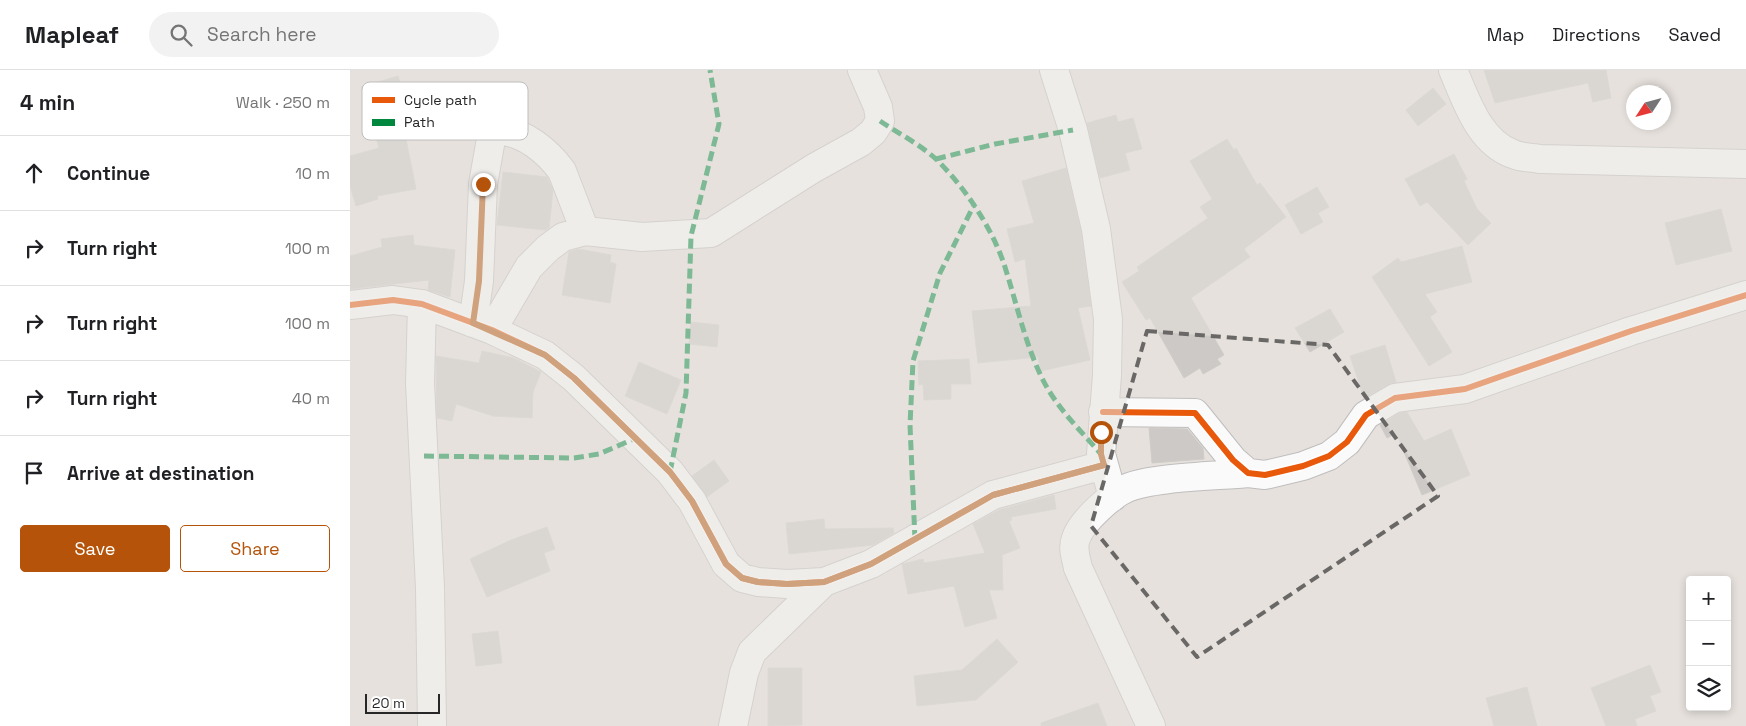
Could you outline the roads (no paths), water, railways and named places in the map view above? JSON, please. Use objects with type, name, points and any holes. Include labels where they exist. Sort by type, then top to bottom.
[{"type":"street","points":[[483,327],[529,267],[548,248],[563,237],[585,232],[642,238],[691,236],[711,233],[730,223],[814,168],[862,142],[873,132],[880,121],[878,107],[862,70]]},
{"type":"street","points":[[1054,70],[1073,130],[1096,230],[1108,319],[1107,375],[1101,454],[1113,497]]},
{"type":"street","points":[[1453,70],[1475,119],[1497,146],[1514,155],[1540,158],[1746,164]]},
{"type":"street","points":[[483,327],[479,281],[483,184],[491,140]]},
{"type":"street","points":[[527,140],[548,154],[562,171],[585,232]]},
{"type":"street","points":[[1151,726],[1127,670],[1099,616],[1078,568],[1074,551],[1076,538],[1091,516],[1113,497],[1128,487],[1158,481],[1248,473],[1265,476],[1303,466],[1329,456],[1347,442],[1366,415],[1396,398],[1465,389],[1631,331],[1746,295]]},
{"type":"street","points":[[350,305],[393,300],[422,304],[483,327],[545,355],[574,378],[670,472],[692,501],[726,564],[742,578],[787,584],[824,582],[871,564],[993,495],[1104,465]]},
{"type":"street","points":[[422,304],[420,383],[430,588],[432,726]]},
{"type":"street","points":[[1103,412],[1195,413],[1233,460],[1248,473]]},
{"type":"street","points":[[738,722],[744,673],[752,652],[824,582]]}]
